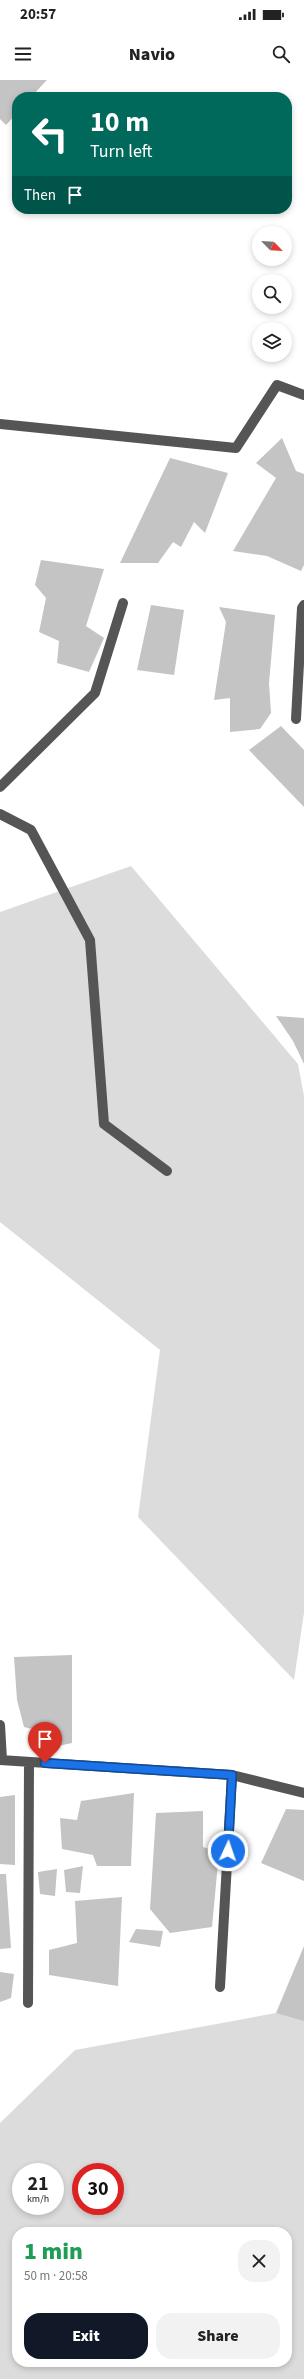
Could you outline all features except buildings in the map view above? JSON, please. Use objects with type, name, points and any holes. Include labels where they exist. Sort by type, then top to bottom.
[{"type":"street","points":[[0,424],[236,448],[277,385],[304,395]]},
{"type":"street","points":[[0,788],[95,693],[123,603]]},
{"type":"street","points":[[296,719],[302,608],[304,605]]},
{"type":"street","points":[[0,814],[31,830],[90,940],[104,1124],[167,1170]]},
{"type":"street","points":[[0,1725],[1,1760],[232,1775],[304,1792]]},
{"type":"street","points":[[28,2003],[29,1762]]},
{"type":"street","points":[[220,1987],[232,1775]]},
{"type":"shaded area","points":[[131,866],[298,1064],[304,1096],[304,1613],[294,1680],[138,1517],[160,1350],[0,1222],[0,912]]},
{"type":"shaded area","points":[[298,2009],[304,2011],[304,2379],[0,2379],[0,2123],[75,2050]]},
{"type":"route","points":[[45,1763],[232,1775],[228,1851]]}]
